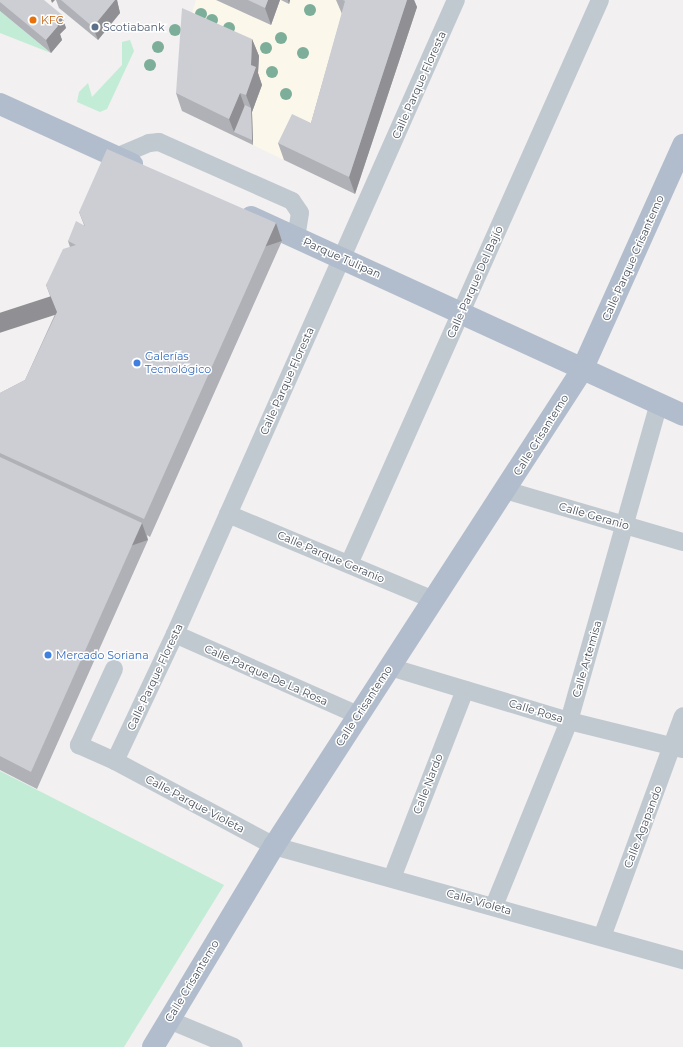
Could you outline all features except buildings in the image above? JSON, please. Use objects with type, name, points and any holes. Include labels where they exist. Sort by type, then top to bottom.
[{"type":"main road","points":[[0,104],[152,173]]},
{"type":"main road","name":"Calle Parque Crisantemo","points":[[582,370],[683,145]]},
{"type":"main road","name":"Parque Tulipan","points":[[231,208],[462,312],[582,370],[683,415]]},
{"type":"main road","name":"Calle Crisantemo","points":[[153,1047],[274,846],[582,370]]},
{"type":"street","name":"Calle Parque Floresta","points":[[115,761],[175,634],[343,258],[456,0]]},
{"type":"street","name":"Calle Parque Del Bajío","points":[[349,564],[600,0]]},
{"type":"street","points":[[116,157],[149,143],[159,142],[292,201],[300,212],[296,237]]},
{"type":"street","name":"Calle Artemisa","points":[[494,906],[569,721],[626,526],[659,404]]},
{"type":"street","name":"Calle Geranio","points":[[505,490],[683,542]]},
{"type":"street","name":"Calle Parque Geranio","points":[[228,514],[434,600]]},
{"type":"street","name":"Calle Parque De La Rosa","points":[[175,634],[358,715]]},
{"type":"street","name":"Calle Rosa","points":[[390,667],[569,721],[678,748]]},
{"type":"street","name":"Calle Parque Violeta","points":[[114,669],[79,745],[115,761],[274,846]]},
{"type":"street","name":"Calle Nardo","points":[[392,878],[465,690]]},
{"type":"street","name":"Calle Agapando","points":[[602,937],[678,748],[683,716]]},
{"type":"street","name":"Calle Violeta","points":[[274,846],[494,906],[683,960]]},
{"type":"street","points":[[169,1020],[234,1047]]},
{"type":"shaded area","points":[[196,0],[401,0],[355,194],[182,111],[188,26]]},
{"type":"green space","points":[[0,11],[51,53],[0,33]]},
{"type":"green space","points":[[130,40],[134,51],[107,109],[100,112],[77,102],[79,92],[88,83],[92,97],[122,65],[122,42]]},
{"type":"green space","points":[[0,771],[224,885],[124,1047],[0,1047]]},
{"type":"place","name":"KFC","points":[[33,20]]},
{"type":"place","name":"Scotiabank","points":[[95,27]]},
{"type":"place","name":"Galerías Tecnológico","points":[[137,363]]},
{"type":"place","name":"Mercado Soriana","points":[[48,655]]}]
